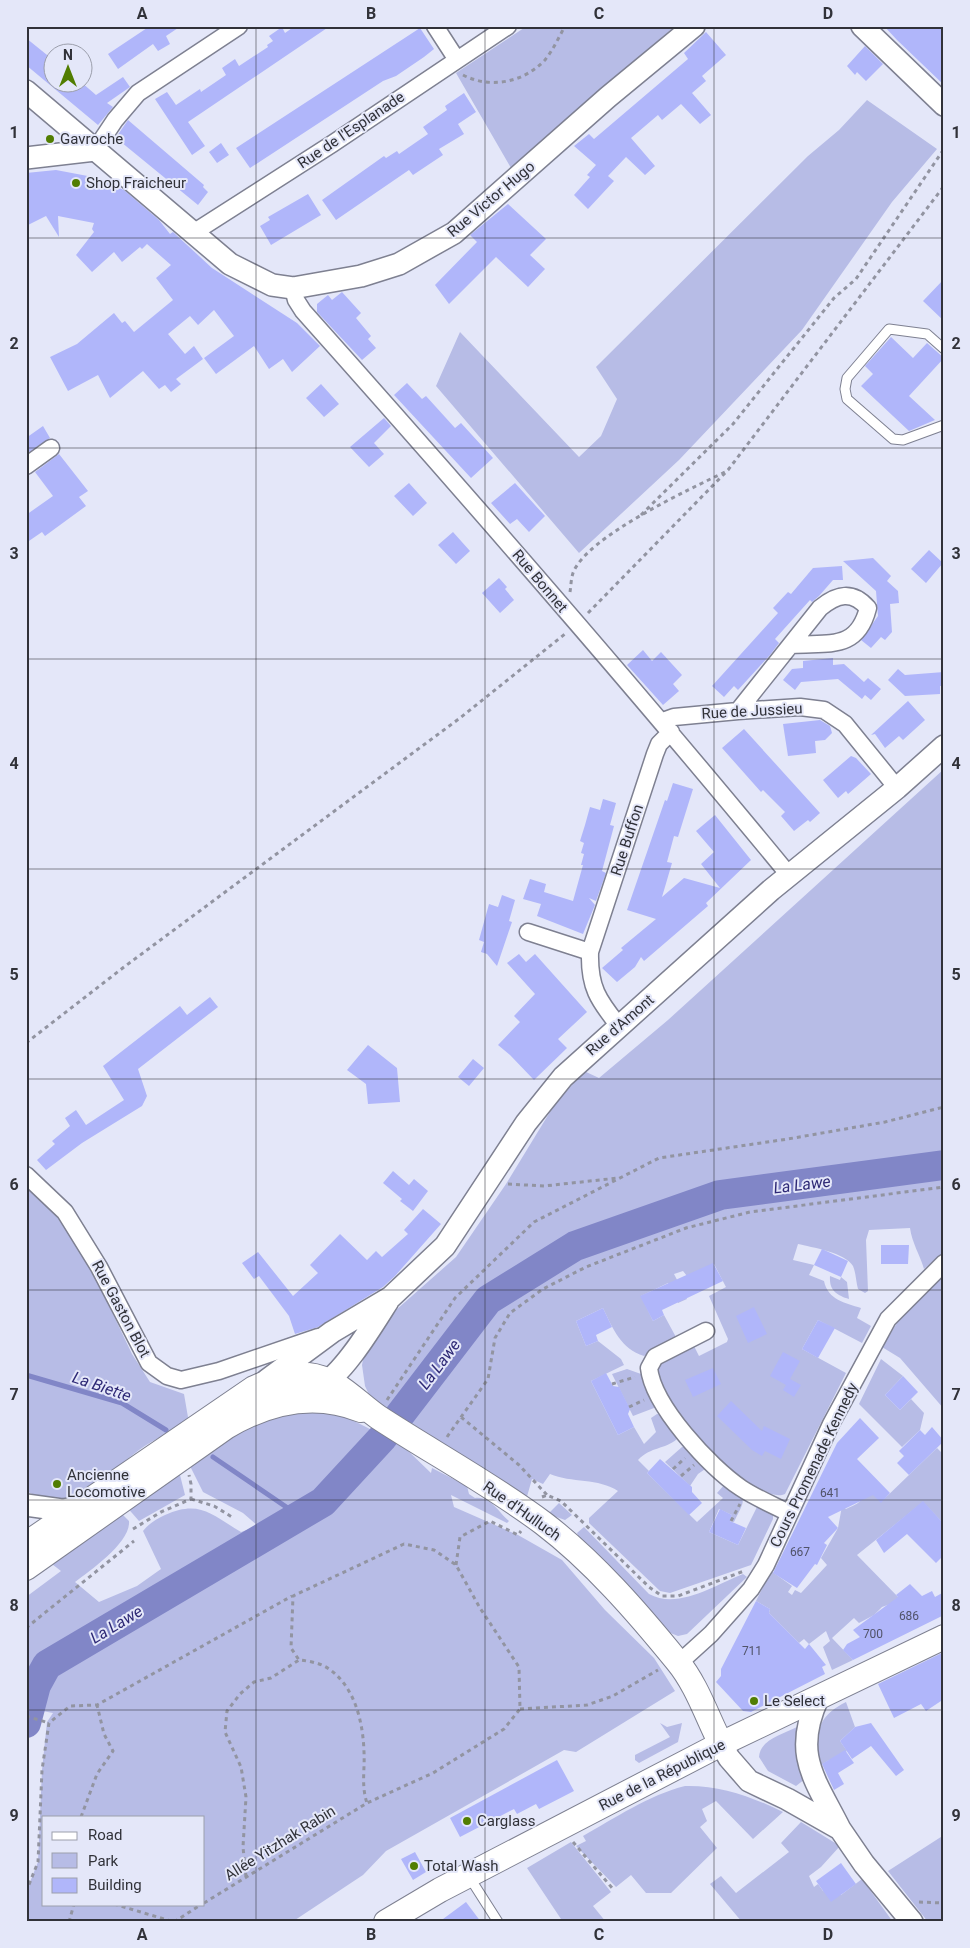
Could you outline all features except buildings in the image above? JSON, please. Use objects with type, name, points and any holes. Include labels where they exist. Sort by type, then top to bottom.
[{"type":"main road","points":[[308,1374],[323,1386],[299,1399],[271,1406],[247,1415],[226,1427],[31,1557],[81,1507],[254,1388],[278,1378],[308,1374]]},
{"type":"main road","name":"Rue d'Hulluch","points":[[323,1386],[351,1406],[370,1411],[436,1453],[525,1510],[564,1540],[639,1617],[670,1665],[697,1693],[721,1744]]},
{"type":"main road","name":"Rue de la République","points":[[386,1922],[468,1875],[721,1744],[944,1637]]},
{"type":"street","points":[[26,158],[95,150],[115,120],[138,93],[239,26]]},
{"type":"street","points":[[435,26],[452,63]]},
{"type":"street","name":"Rue de l'Esplanade","points":[[193,233],[332,144],[508,26]]},
{"type":"street","name":"Rue Victor Hugo","points":[[26,91],[193,233],[244,273],[272,285],[293,288],[360,276],[399,264],[454,233],[608,97],[694,26]]},
{"type":"street","points":[[862,26],[944,105]]},
{"type":"street","name":"Rue Bonnet","points":[[293,288],[296,300],[303,311],[475,505],[667,727],[789,875]]},
{"type":"street","points":[[26,466],[51,448]]},
{"type":"street","points":[[738,711],[792,645]]},
{"type":"street","name":"Rue de Jussieu","points":[[667,727],[674,716],[812,708],[835,715],[845,724],[897,788]]},
{"type":"street","name":"Rue Buffon","points":[[619,1026],[595,994],[591,981],[590,952],[655,754],[667,727]]},
{"type":"street","name":"Rue d'Amont","points":[[254,1388],[332,1332],[391,1297],[445,1246],[543,1100],[563,1077],[789,875],[897,788],[944,746]]},
{"type":"street","points":[[528,932],[590,952]]},
{"type":"street","name":"Rue Gaston Blot","points":[[26,1175],[65,1212],[99,1267],[149,1363],[167,1376],[181,1380],[219,1372],[332,1332]]},
{"type":"street","name":"Cours Promenade Kennedy","points":[[670,1665],[711,1634],[751,1588],[766,1565],[831,1424],[888,1319],[944,1263]]},
{"type":"street","points":[[323,1386],[357,1348],[391,1297]]},
{"type":"street","points":[[706,1330],[655,1357],[651,1362],[649,1371],[652,1384],[661,1401],[686,1437],[711,1463],[740,1487],[789,1513]]},
{"type":"street","points":[[323,1386],[321,1352],[332,1332]]},
{"type":"street","points":[[357,1348],[352,1373],[355,1390],[370,1411]]},
{"type":"street","points":[[26,1505],[62,1510],[81,1507]]},
{"type":"street","points":[[787,1799],[798,1795],[807,1788],[810,1780],[805,1742],[807,1724],[818,1698]]},
{"type":"street","points":[[721,1744],[729,1758],[749,1781],[787,1799],[840,1829]]},
{"type":"street","points":[[807,1764],[840,1829],[864,1864],[914,1912]]},
{"type":"lane","points":[[944,349],[926,334],[889,329],[847,378],[845,389],[847,399],[892,439],[903,440],[944,425]]},
{"type":"lane","points":[[468,1875],[498,1922]]},
{"type":"path","points":[[452,63],[477,82],[496,83],[520,78],[544,60],[565,26]]},
{"type":"path","points":[[641,514],[733,424],[834,298],[856,279],[944,148]]},
{"type":"path","points":[[26,1043],[124,967],[460,718],[588,613],[728,470],[944,186]]},
{"type":"path","points":[[576,600],[570,593],[574,572],[593,548],[641,514],[728,470]]},
{"type":"path","points":[[582,606],[588,613]]},
{"type":"path","points":[[370,1411],[455,1298],[534,1222],[659,1158],[788,1139],[885,1122],[944,1107]]},
{"type":"path","points":[[506,1184],[544,1186],[622,1177]]},
{"type":"path","points":[[436,1453],[488,1379],[495,1338],[510,1313],[543,1289],[586,1268],[686,1228],[750,1212],[944,1187]]},
{"type":"path","points":[[612,1384],[649,1371]]},
{"type":"path","points":[[461,1416],[518,1465],[547,1495],[561,1501],[649,1587],[662,1596],[678,1596],[750,1569]]},
{"type":"path","points":[[188,1473],[191,1484],[191,1499]]},
{"type":"path","points":[[539,1498],[547,1495]]},
{"type":"path","points":[[133,1529],[161,1512],[191,1499],[214,1506],[232,1517]]},
{"type":"path","points":[[456,1565],[460,1537],[490,1520],[518,1535]]},
{"type":"path","points":[[26,1628],[134,1541]]},
{"type":"path","points":[[26,1892],[38,1862],[42,1770],[48,1722],[70,1706],[97,1704],[293,1596],[404,1544],[434,1550],[456,1565],[480,1608],[519,1667],[520,1709],[587,1705],[614,1696],[670,1665]]},
{"type":"path","points":[[293,1596],[291,1648],[299,1660],[329,1668],[356,1702],[362,1723],[364,1753],[363,1787],[368,1803]]},
{"type":"path","points":[[246,1877],[243,1847],[246,1797],[240,1766],[225,1732],[227,1711],[240,1694],[254,1682],[271,1678],[299,1660]]},
{"type":"path","points":[[81,1816],[97,1774],[113,1751],[104,1734],[97,1704]]},
{"type":"path","name":"Allée Yitzhak Rabin","points":[[205,1903],[368,1803],[433,1773],[504,1729],[520,1709]]},
{"type":"path","points":[[26,1716],[48,1722]]},
{"type":"path","points":[[572,1842],[614,1889]]},
{"type":"path","points":[[914,1912],[944,1903]]},
{"type":"path","points":[[69,1922],[73,1906]]},
{"type":"path","points":[[121,1906],[174,1922]]},
{"type":"path","name":"Allée Yitzhak Rabin","points":[[174,1922],[200,1906]]},
{"type":"green space","points":[[527,26],[675,26],[511,168],[456,73]]},
{"type":"green space","points":[[867,100],[937,149],[892,202],[802,330],[679,460],[579,553],[436,386],[460,332],[579,457],[601,436],[617,399],[596,367],[808,156],[839,130]]},
{"type":"green space","points":[[944,769],[944,1252],[924,1269],[912,1239],[910,1228],[869,1230],[866,1240],[868,1291],[865,1293],[858,1289],[854,1269],[849,1261],[828,1251],[798,1244],[793,1260],[814,1265],[809,1275],[824,1281],[829,1293],[833,1297],[861,1308],[857,1318],[871,1326],[862,1343],[818,1320],[802,1349],[846,1373],[785,1494],[770,1494],[728,1468],[685,1424],[669,1402],[660,1382],[659,1368],[669,1358],[694,1346],[699,1356],[727,1342],[728,1339],[709,1296],[726,1287],[714,1264],[687,1276],[683,1271],[674,1274],[687,1299],[678,1303],[668,1283],[641,1296],[653,1321],[664,1315],[677,1339],[644,1356],[636,1353],[624,1343],[614,1331],[603,1308],[576,1321],[586,1346],[598,1341],[621,1359],[624,1365],[591,1381],[618,1435],[634,1427],[644,1444],[656,1432],[651,1418],[657,1414],[663,1415],[678,1435],[677,1439],[648,1452],[638,1460],[649,1471],[647,1473],[697,1522],[723,1498],[717,1493],[725,1484],[743,1500],[741,1508],[734,1522],[730,1521],[732,1515],[719,1509],[709,1532],[738,1545],[757,1507],[759,1506],[773,1512],[773,1519],[751,1565],[670,1593],[660,1591],[589,1523],[589,1518],[618,1491],[594,1482],[567,1479],[550,1474],[543,1484],[532,1479],[526,1500],[372,1401],[365,1386],[362,1365],[365,1349],[387,1318],[456,1257],[506,1184],[553,1107],[584,1071],[599,1078],[668,1020]]},
{"type":"green space","points":[[26,1182],[58,1214],[92,1270],[132,1354],[150,1382],[184,1394],[189,1423],[145,1446],[87,1490],[74,1497],[59,1499],[43,1498],[26,1491]]},
{"type":"green space","points":[[944,1273],[944,1409],[900,1358],[882,1347],[899,1320]]},
{"type":"green space","points":[[830,1276],[840,1280],[841,1277],[847,1282],[849,1299],[832,1289]]},
{"type":"green space","points":[[881,1359],[903,1376],[885,1395],[900,1410],[911,1399],[924,1413],[920,1430],[902,1447],[859,1404]]},
{"type":"green space","points":[[627,1369],[641,1374],[655,1403],[654,1408],[633,1416],[612,1374]]},
{"type":"green space","points":[[294,1409],[340,1414],[402,1445],[431,1473],[432,1468],[467,1486],[469,1494],[475,1498],[486,1499],[509,1521],[507,1523],[451,1495],[454,1507],[518,1535],[562,1560],[605,1610],[654,1658],[675,1691],[576,1752],[564,1750],[386,1851],[363,1875],[292,1922],[26,1922],[26,1892],[38,1862],[42,1770],[47,1722],[53,1713],[26,1708],[26,1597],[61,1571],[48,1561],[119,1511],[129,1521],[124,1538],[109,1555],[75,1582],[99,1602],[137,1586],[161,1569],[143,1531],[150,1523],[165,1515],[177,1510],[197,1509],[213,1515],[241,1532],[258,1526],[243,1513],[203,1492],[189,1464],[248,1424]]},
{"type":"green space","points":[[687,1446],[708,1467],[698,1474],[690,1486],[665,1462],[682,1447]]},
{"type":"green space","points":[[937,1448],[944,1455],[944,1524],[923,1502],[857,1555],[901,1600],[882,1607],[874,1615],[859,1623],[854,1618],[832,1638],[853,1660],[832,1670],[823,1647],[830,1641],[826,1631],[809,1644],[804,1639],[799,1643],[769,1613],[770,1609],[756,1601],[771,1571],[792,1586],[788,1592],[792,1595],[795,1590],[801,1593],[827,1565],[821,1558],[838,1528],[842,1506],[846,1509],[860,1501],[863,1484],[881,1502]]},
{"type":"green space","points":[[179,1471],[185,1495],[139,1521],[125,1505]]},
{"type":"green space","points":[[559,1503],[572,1515],[565,1520],[548,1514]]},
{"type":"green space","points":[[584,1527],[649,1594],[660,1598],[684,1598],[743,1574],[747,1577],[687,1634],[678,1636],[668,1632],[579,1538],[577,1533]]},
{"type":"green space","points":[[846,1702],[855,1727],[840,1741],[847,1751],[831,1762],[829,1760],[818,1767],[817,1746],[823,1721],[828,1714]]},
{"type":"green space","points":[[660,1723],[667,1727],[682,1723],[678,1742],[639,1763],[635,1760],[635,1755],[670,1737]]},
{"type":"green space","points":[[797,1727],[805,1779],[796,1786],[768,1771],[759,1757],[760,1751],[768,1741]]},
{"type":"green space","points":[[685,1786],[698,1786],[736,1793],[760,1801],[783,1812],[753,1839],[716,1801],[702,1809],[707,1821],[700,1827],[717,1848],[671,1893],[646,1893],[631,1875],[616,1887],[576,1846],[586,1841],[583,1836],[632,1808],[658,1795]]},
{"type":"green space","points":[[801,1822],[840,1846],[821,1867],[809,1876],[814,1887],[818,1884],[823,1891],[841,1895],[862,1879],[893,1922],[742,1922],[710,1884],[721,1876],[736,1893],[789,1852],[781,1843]]},
{"type":"green space","points":[[944,1835],[944,1922],[928,1922],[888,1871]]},
{"type":"green space","points":[[571,1842],[611,1892],[593,1906],[606,1922],[563,1922],[527,1868]]},
{"type":"waterway","name":"La Lawe","points":[[26,1723],[36,1685],[47,1665],[323,1502],[383,1437],[488,1300],[575,1246],[720,1195],[944,1165]]},
{"type":"waterway","name":"La Biette","points":[[26,1375],[122,1403],[166,1430]]},
{"type":"waterway","name":"La Biette","points":[[213,1457],[298,1515]]},
{"type":"place","name":"Gavroche","points":[[50,139]]},
{"type":"place","name":"Shop Fraicheur","points":[[76,183]]},
{"type":"place","name":"Ancienne Locomotive","points":[[57,1484]]},
{"type":"place","name":"Le Select","points":[[754,1701]]},
{"type":"place","name":"Carglass","points":[[467,1821]]},
{"type":"place","name":"Total Wash","points":[[414,1866]]}]
